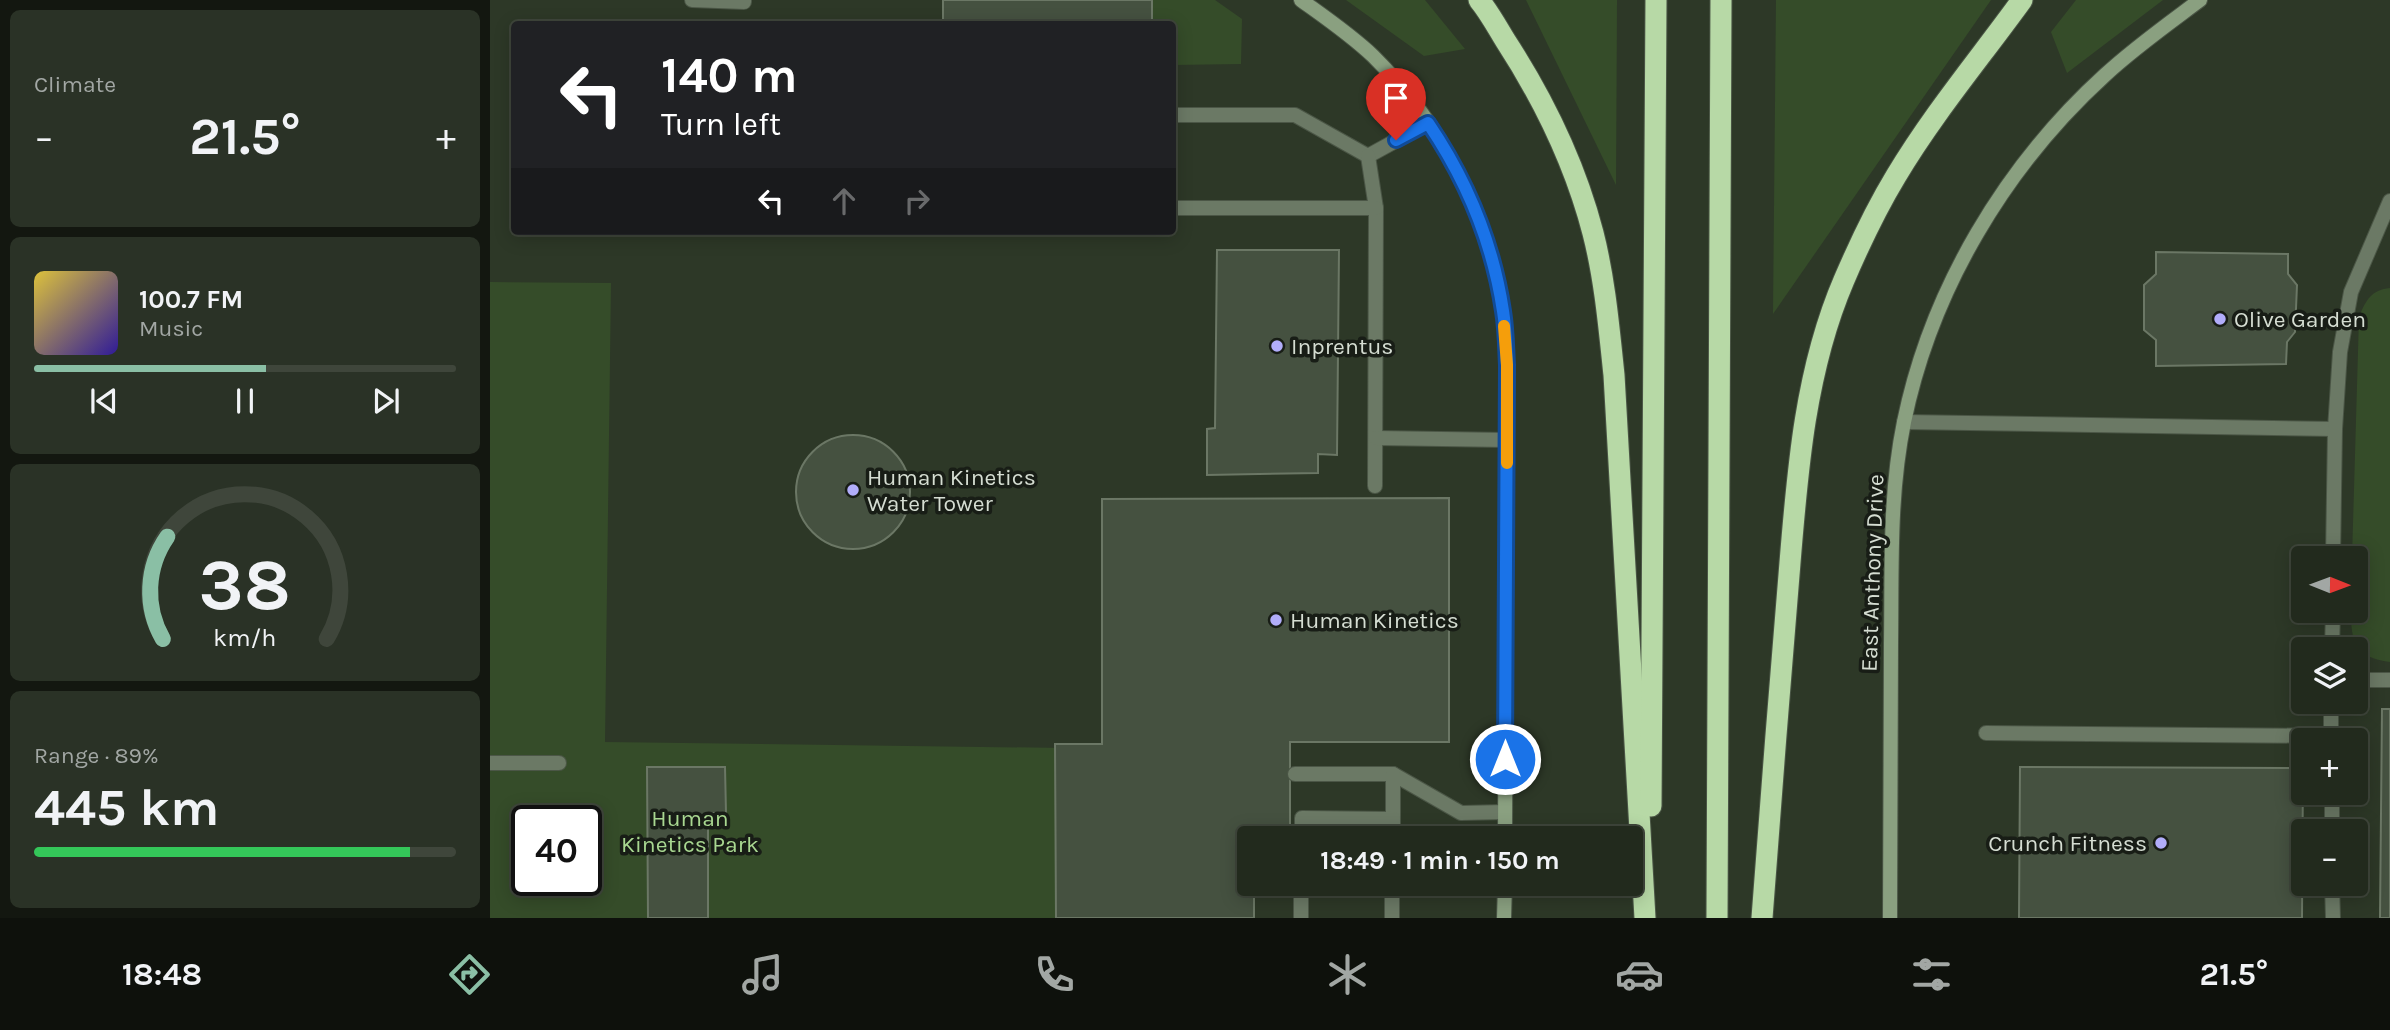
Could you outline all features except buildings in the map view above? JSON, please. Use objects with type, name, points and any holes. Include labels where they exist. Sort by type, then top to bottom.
[{"type":"highway","points":[[1479,0],[1528,76],[1555,126],[1576,179],[1593,234],[1608,309],[1615,389],[1645,918]]},
{"type":"highway","points":[[1651,918],[1656,0]]},
{"type":"highway","points":[[1717,918],[1721,0]]},
{"type":"highway","points":[[1762,918],[1796,491],[1808,400],[1822,340],[1843,282],[1896,175],[2022,0]]},
{"type":"street","points":[[692,0],[744,0]]},
{"type":"street","points":[[1301,0],[1338,26],[1373,57],[1428,123],[1472,202],[1493,264],[1504,325],[1507,365],[1505,826]]},
{"type":"street","name":"East Anthony Drive","points":[[1890,918],[1892,534],[1904,422],[1922,360],[1944,300],[1975,238],[2004,190],[2046,135],[2104,76],[2200,0]]},
{"type":"street","points":[[1176,115],[1295,115],[1368,156]]},
{"type":"street","points":[[1368,156],[1428,123]]},
{"type":"street","points":[[1368,156],[1376,208],[1376,486]]},
{"type":"street","points":[[2333,546],[2335,429],[2340,352],[2351,292],[2390,201]]},
{"type":"street","points":[[1176,208],[1376,208]]},
{"type":"street","points":[[1904,422],[2335,429]]},
{"type":"street","points":[[1376,438],[1507,440]]},
{"type":"street","points":[[2368,680],[2390,680]]},
{"type":"street","points":[[1986,733],[2291,737]]},
{"type":"street","points":[[490,763],[559,763]]},
{"type":"street","points":[[1295,774],[1392,774],[1461,813],[1505,812]]},
{"type":"street","points":[[1392,774],[1393,826]]},
{"type":"street","points":[[1302,826],[1302,818],[1393,819]]},
{"type":"street","points":[[1301,896],[1301,918]]},
{"type":"street","points":[[1392,896],[1392,918]]},
{"type":"street","points":[[1504,896],[1504,918]]},
{"type":"street","points":[[2332,896],[2333,918]]},
{"type":"green space","points":[[1152,0],[1215,0],[1242,19],[1241,64],[1176,65],[1176,21],[1152,21]]},
{"type":"green space","points":[[1346,0],[1425,0],[1465,49],[1424,56]]},
{"type":"green space","points":[[1526,0],[1617,0],[1616,185]]},
{"type":"green space","points":[[1776,0],[1991,0],[1773,314]]},
{"type":"green space","points":[[2076,0],[2163,0],[2067,73],[2051,32]]},
{"type":"green space","name":"Human Kinetics Park","points":[[490,282],[611,283],[605,742],[1065,748],[1062,918],[490,918]]},
{"type":"green space","points":[[2390,288],[2390,662],[2368,655],[2368,637],[2353,637],[2352,623],[2368,623],[2368,546],[2352,546],[2359,317],[2370,297],[2378,291]]},
{"type":"slow traffic","points":[[1504,326],[1507,365],[1507,463]]},
{"type":"place","name":"Olive Garden","points":[[2220,319]]},
{"type":"place","name":"Inprentus","points":[[1277,346]]},
{"type":"place","name":"Human Kinetics Water Tower","points":[[853,490]]},
{"type":"place","name":"Human Kinetics","points":[[1276,620]]},
{"type":"place","name":"Crunch Fitness","points":[[2161,843]]},
{"type":"route","points":[[1396,140],[1428,123],[1443,146],[1472,202],[1493,264],[1503,312],[1507,365],[1505,759]]}]
